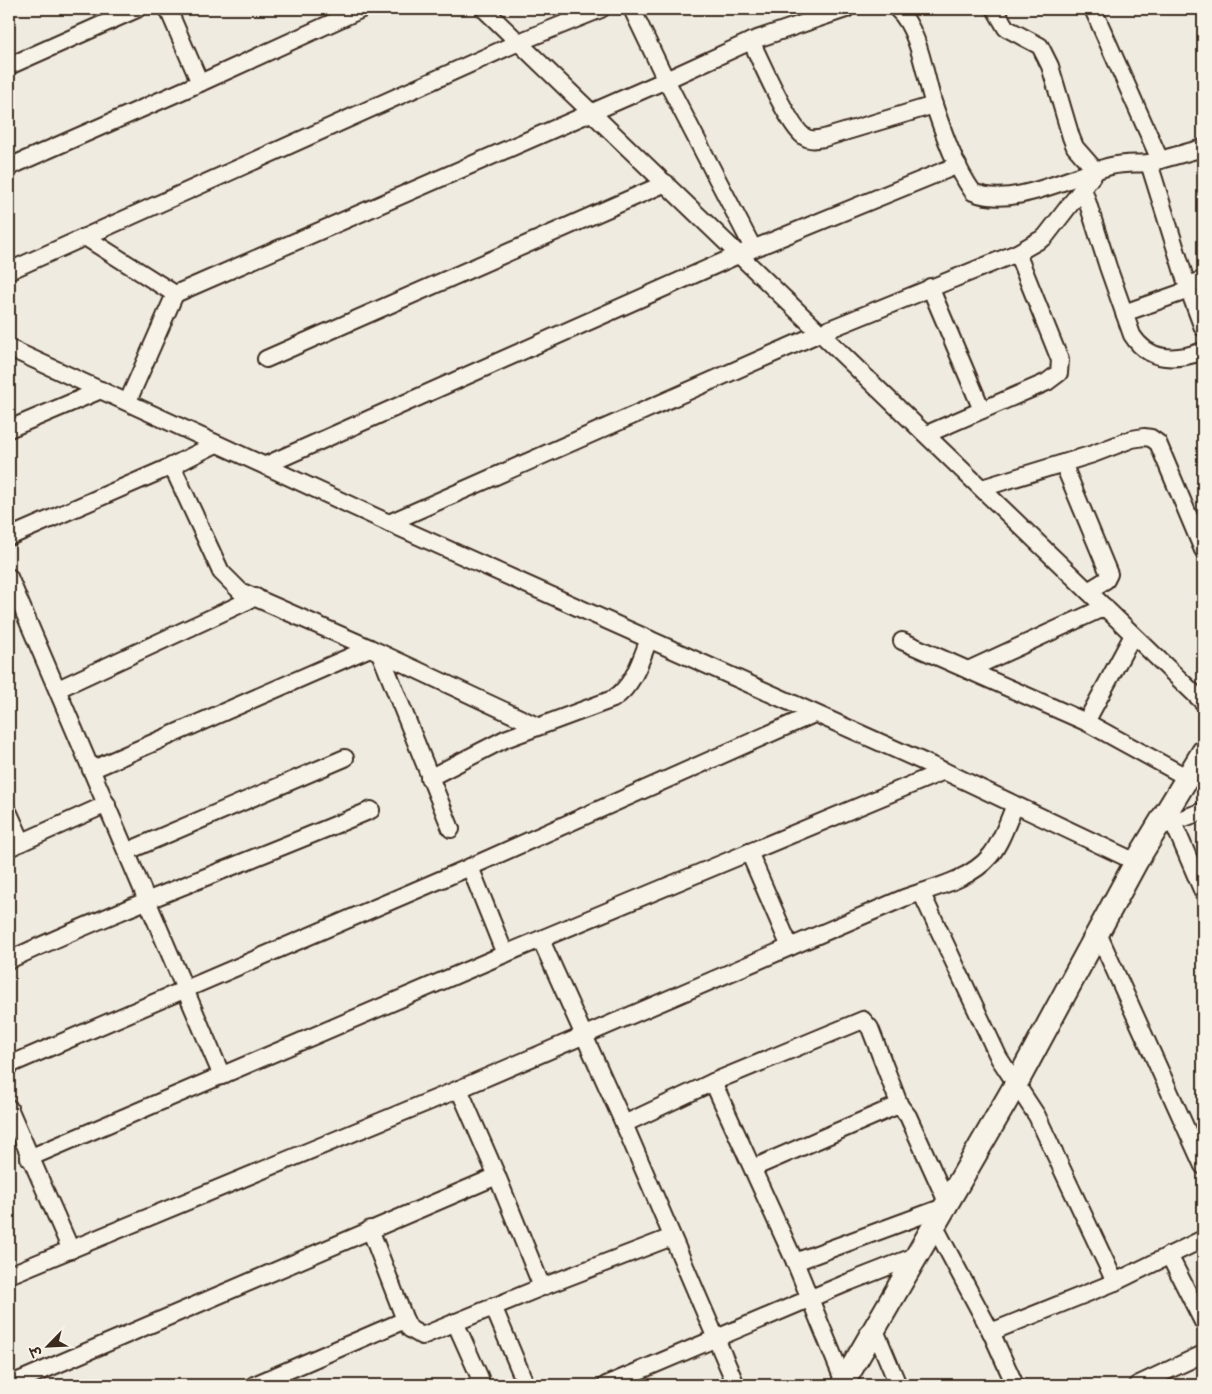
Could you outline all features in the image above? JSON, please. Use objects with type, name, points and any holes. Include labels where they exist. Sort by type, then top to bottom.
[{"type":"street","points":[[9,66],[137,9]]},
{"type":"street","points":[[168,9],[200,83]]},
{"type":"street","points":[[9,166],[200,83],[362,9]]},
{"type":"street","points":[[484,9],[1203,702]]},
{"type":"street","points":[[9,271],[519,42],[601,9]]},
{"type":"street","points":[[632,9],[666,80],[753,248]]},
{"type":"street","points":[[128,401],[175,294],[752,41],[846,9]]},
{"type":"street","points":[[897,9],[903,14],[912,31],[934,105],[958,165],[973,192],[997,199],[1096,171],[1126,164],[1155,162],[1203,148]]},
{"type":"street","points":[[995,9],[1006,28],[1035,41],[1040,46],[1050,66],[1073,142],[1096,171]]},
{"type":"street","points":[[1094,9],[1155,162],[1188,288],[1203,328]]},
{"type":"street","points":[[752,41],[791,121],[805,137],[814,140],[824,138],[934,105]]},
{"type":"street","points":[[266,465],[753,248],[958,165]]},
{"type":"street","points":[[389,523],[820,333],[1018,253],[1045,237],[1096,171]]},
{"type":"street","points":[[266,359],[666,183]]},
{"type":"street","points":[[1082,188],[1124,313],[1138,343],[1160,357],[1180,358],[1203,351]]},
{"type":"street","points":[[85,237],[175,294]]},
{"type":"street","points":[[927,434],[1054,378],[1061,368],[1018,253]]},
{"type":"street","points":[[1124,313],[1188,288],[1203,280]]},
{"type":"street","points":[[930,287],[982,410]]},
{"type":"street","points":[[9,348],[128,401],[216,444],[266,465],[389,523],[944,771],[1136,862]]},
{"type":"street","points":[[9,429],[101,390]]},
{"type":"street","points":[[982,488],[1132,439],[1151,438],[1158,443],[1203,550]]},
{"type":"street","points":[[9,537],[172,466],[216,444]]},
{"type":"street","points":[[1063,463],[1109,574],[1106,580],[1088,591]]},
{"type":"street","points":[[172,466],[221,572],[230,584],[240,591],[537,726]]},
{"type":"street","points":[[9,577],[13,595],[58,689],[222,1076]]},
{"type":"street","points":[[58,689],[256,597]]},
{"type":"street","points":[[968,670],[1105,607]]},
{"type":"street","points":[[1086,722],[1133,635]]},
{"type":"street","points":[[429,778],[505,739],[613,699],[624,691],[633,679],[649,639]]},
{"type":"street","points":[[902,641],[1086,722],[1188,778]]},
{"type":"street","points":[[91,770],[375,651]]},
{"type":"street","points":[[375,651],[451,829]]},
{"type":"street","points":[[9,1065],[185,988],[470,868],[814,714]]},
{"type":"street","points":[[843,1384],[1016,1084],[1136,862],[1165,826],[1203,752]]},
{"type":"street","points":[[128,851],[345,758]]},
{"type":"street","points":[[29,1158],[505,954],[944,771]]},
{"type":"street","points":[[9,813],[15,845],[107,804]]},
{"type":"street","points":[[9,1275],[459,1089],[790,947],[966,875],[980,866],[991,855],[1015,805]]},
{"type":"street","points":[[9,960],[87,924],[149,901],[371,810]]},
{"type":"street","points":[[1165,826],[1203,811]]},
{"type":"street","points":[[1165,826],[1203,892]]},
{"type":"street","points":[[749,852],[790,947]]},
{"type":"street","points":[[470,868],[505,954]]},
{"type":"street","points":[[921,892],[999,1058],[1037,1116],[1115,1282]]},
{"type":"street","points":[[1097,931],[1203,1166]]},
{"type":"street","points":[[541,940],[582,1035],[624,1124],[718,1339],[736,1385]]},
{"type":"street","points":[[624,1124],[713,1082],[862,1020],[870,1028],[900,1106],[908,1116],[942,1212],[991,1332],[1015,1385]]},
{"type":"street","points":[[713,1082],[795,1262],[843,1384]]},
{"type":"street","points":[[459,1089],[542,1287]]},
{"type":"street","points":[[753,1168],[900,1106]]},
{"type":"street","points":[[9,1108],[29,1158],[71,1250]]},
{"type":"street","points":[[9,1385],[497,1176]]},
{"type":"street","points":[[795,1262],[942,1212]]},
{"type":"street","points":[[370,1229],[405,1320],[410,1329],[422,1336],[493,1306],[672,1237]]},
{"type":"street","points":[[991,1332],[1115,1282],[1203,1240]]},
{"type":"street","points":[[606,1385],[630,1381],[808,1299],[918,1255]]},
{"type":"street","points":[[1170,1255],[1203,1322]]},
{"type":"street","points":[[493,1306],[526,1385]]},
{"type":"street","points":[[254,1385],[405,1320]]},
{"type":"street","points":[[455,1322],[480,1378],[476,1385]]},
{"type":"street","points":[[875,1330],[898,1385]]},
{"type":"street","points":[[1137,1385],[1203,1354]]}]
